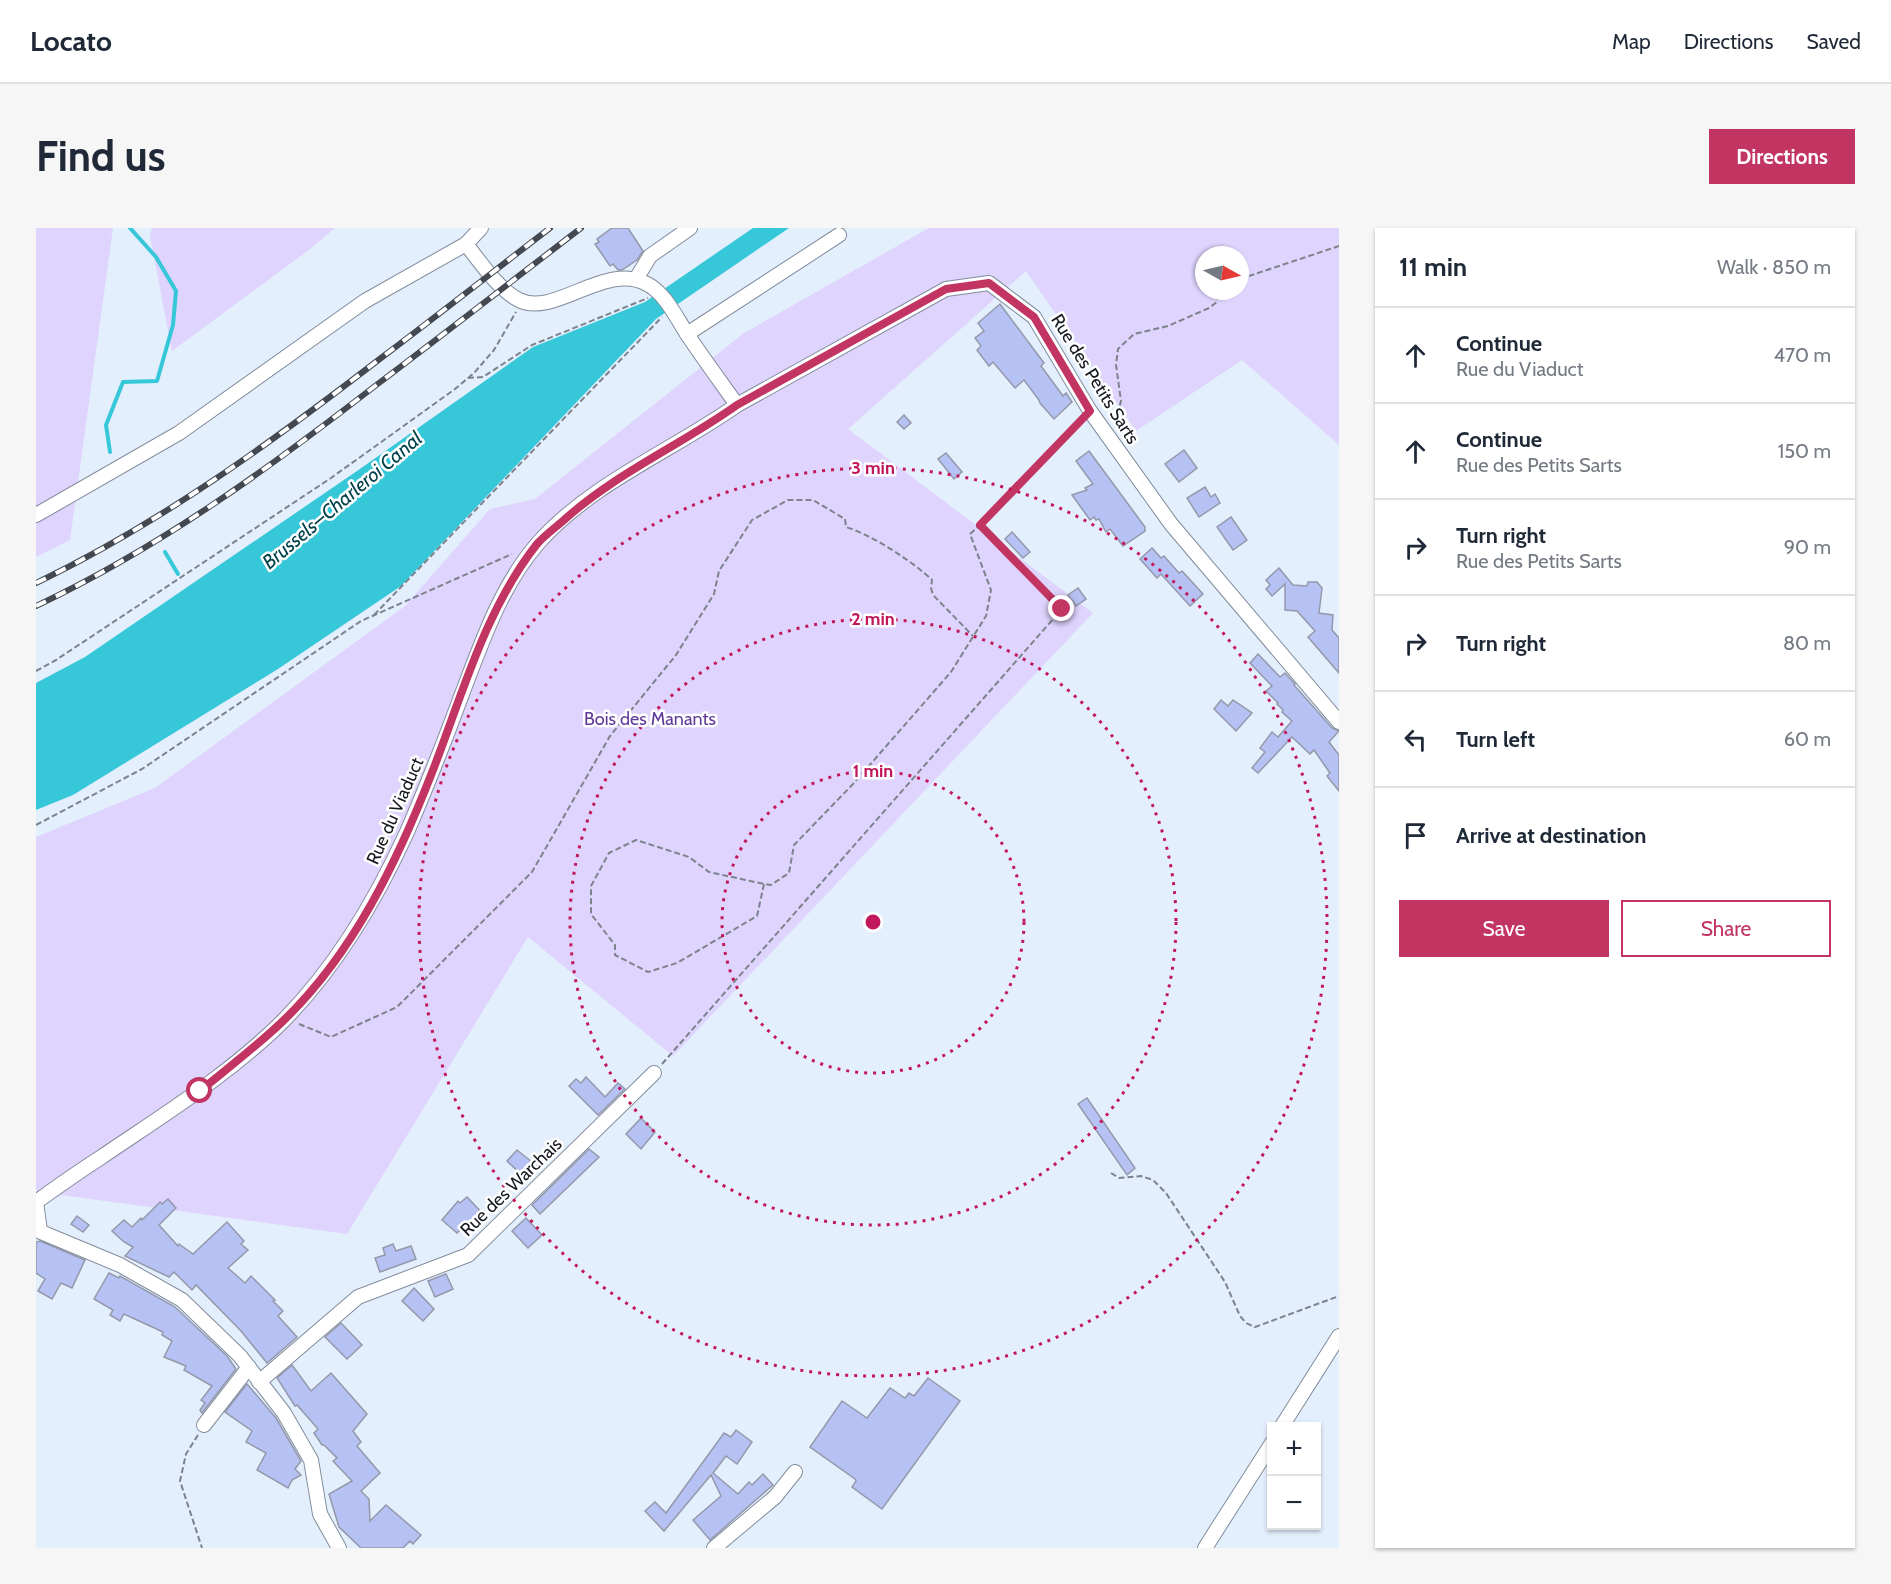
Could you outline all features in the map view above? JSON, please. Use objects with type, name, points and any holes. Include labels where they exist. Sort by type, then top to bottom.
[{"type":"street","points":[[36,515],[179,434],[365,301],[466,244],[481,228]]},
{"type":"street","points":[[636,279],[650,256],[690,228]]},
{"type":"street","points":[[687,334],[839,235]]},
{"type":"street","points":[[466,244],[508,294],[522,302],[543,303],[613,279],[636,279],[648,284],[657,291],[672,310],[737,405]]},
{"type":"street","name":"Rue des Petits Sarts","points":[[737,405],[946,289],[989,283],[1034,317],[1090,411],[1171,524],[1339,722]]},
{"type":"street","name":"Rue du Viaduct","points":[[36,1202],[200,1091],[284,1020],[318,981],[354,933],[387,876],[433,772],[480,646],[517,571],[539,542],[592,496],[737,405]]},
{"type":"street","name":"Rue des Warchais","points":[[259,1382],[358,1297],[468,1254],[654,1073]]},
{"type":"street","points":[[36,1202],[38,1231],[120,1265],[182,1300],[240,1356],[285,1413],[311,1461],[320,1514],[339,1548]]},
{"type":"street","points":[[1285,1422],[1339,1336]]},
{"type":"street","points":[[204,1425],[249,1367]]},
{"type":"street","points":[[1205,1548],[1267,1451]]},
{"type":"street","points":[[714,1548],[775,1497],[795,1472]]},
{"type":"path","points":[[1249,276],[1339,246]]},
{"type":"path","points":[[467,378],[483,377],[532,345],[645,300]]},
{"type":"path","points":[[1111,440],[1121,401],[1116,365],[1118,349],[1134,334],[1168,326],[1209,308],[1217,300]]},
{"type":"path","points":[[36,671],[331,478],[467,378],[494,350],[522,302]]},
{"type":"path","points":[[374,616],[657,320]]},
{"type":"path","points":[[764,884],[757,916],[678,963],[648,972],[615,956],[615,945],[591,914],[591,886],[609,853],[636,840],[689,857],[709,872],[764,884],[771,885],[789,873],[794,845],[854,783],[951,672],[986,616],[991,590],[970,534],[1090,411]]},
{"type":"path","points":[[284,1020],[309,1026],[331,1037],[397,1007],[532,872],[610,736],[676,655],[714,594],[719,571],[752,520],[788,500],[813,500],[845,519],[846,527],[861,531],[923,572],[932,580],[933,595],[973,636]]},
{"type":"path","points":[[654,1073],[1062,609],[980,525]]},
{"type":"path","points":[[36,825],[142,769],[361,621],[519,551]]},
{"type":"path","points":[[1111,1173],[1119,1178],[1141,1176],[1153,1180],[1166,1194],[1225,1282],[1240,1316],[1246,1323],[1255,1327],[1339,1296]]},
{"type":"path","points":[[202,1548],[180,1481],[186,1454],[204,1425]]},
{"type":"green space","points":[[36,228],[113,228],[70,540],[36,557]]},
{"type":"green space","points":[[152,228],[335,228],[172,351],[150,236]]},
{"type":"green space","name":"Bois des Manants","points":[[929,228],[1339,228],[1339,445],[1242,360],[1136,431],[1026,271],[848,429],[1093,613],[673,1056],[528,937],[347,1234],[61,1195],[36,1210],[36,837],[155,788],[405,606],[490,509],[535,499],[744,333]]},
{"type":"water","name":"Brussels–Charleroi Canal","points":[[753,228],[789,228],[656,319],[401,586],[278,669],[73,795],[36,810],[36,683],[85,657],[357,471],[533,347],[645,302]]},
{"type":"building","points":[[612,228],[628,228],[643,251],[637,260],[622,270],[618,270],[613,264],[610,266],[595,244],[599,242],[597,239]]},
{"type":"building","points":[[1000,304],[1044,363],[1041,366],[1063,396],[1066,393],[1072,402],[1054,419],[1024,380],[1015,388],[993,362],[989,366],[977,350],[981,346],[975,338],[984,331],[978,323]]},
{"type":"building","points":[[904,415],[911,423],[904,429],[897,422]]},
{"type":"building","points":[[1184,450],[1197,468],[1179,482],[1165,464]]},
{"type":"building","points":[[1089,451],[1145,527],[1145,531],[1123,546],[1110,529],[1106,532],[1099,519],[1096,520],[1094,517],[1090,520],[1072,495],[1087,490],[1085,488],[1093,484],[1076,461]]},
{"type":"building","points":[[946,453],[962,472],[954,479],[938,459]]},
{"type":"building","points":[[1205,487],[1211,497],[1215,494],[1220,503],[1199,517],[1187,498]]},
{"type":"building","points":[[1231,517],[1247,540],[1233,550],[1217,527]]},
{"type":"building","points":[[1012,532],[1030,552],[1023,558],[1005,539]]},
{"type":"building","points":[[1152,548],[1161,558],[1164,556],[1179,573],[1182,571],[1203,594],[1190,606],[1161,574],[1157,578],[1140,559]]},
{"type":"building","points":[[1279,568],[1293,585],[1307,586],[1308,582],[1317,582],[1322,588],[1319,613],[1333,615],[1332,630],[1339,638],[1339,673],[1308,637],[1315,631],[1297,611],[1285,610],[1285,584],[1272,596],[1266,589],[1270,585],[1266,580]]},
{"type":"building","points":[[1078,588],[1086,599],[1076,606],[1068,595]]},
{"type":"building","points":[[1258,654],[1280,677],[1285,673],[1332,728],[1339,731],[1329,742],[1339,755],[1339,791],[1327,776],[1330,773],[1314,750],[1310,754],[1292,737],[1258,773],[1252,768],[1265,752],[1260,748],[1272,732],[1278,737],[1292,721],[1266,691],[1272,686],[1250,663]]},
{"type":"building","points":[[1221,700],[1228,706],[1233,700],[1252,713],[1236,731],[1214,709]]},
{"type":"building","points":[[586,1077],[605,1097],[618,1083],[625,1089],[598,1115],[569,1086],[576,1079],[581,1083]]},
{"type":"building","points":[[1087,1098],[1135,1168],[1127,1175],[1078,1104]]},
{"type":"building","points":[[641,1118],[655,1132],[641,1149],[626,1134]]},
{"type":"building","points":[[589,1149],[599,1157],[540,1214],[532,1205]]},
{"type":"building","points":[[517,1150],[537,1166],[526,1179],[507,1161]]},
{"type":"building","points":[[467,1197],[485,1216],[469,1232],[464,1226],[457,1233],[442,1220],[458,1201],[460,1203]]},
{"type":"building","points":[[168,1199],[176,1208],[159,1225],[178,1246],[179,1244],[193,1254],[227,1222],[244,1241],[241,1244],[248,1250],[228,1268],[245,1283],[251,1276],[275,1300],[273,1301],[283,1311],[278,1316],[297,1337],[267,1363],[241,1331],[196,1285],[192,1290],[174,1272],[169,1277],[125,1256],[133,1247],[112,1231],[124,1220],[132,1227],[160,1202],[162,1204]]},
{"type":"building","points":[[77,1216],[89,1225],[83,1232],[71,1224]]},
{"type":"building","points":[[526,1218],[542,1235],[528,1248],[512,1231]]},
{"type":"building","points":[[40,1241],[85,1260],[72,1288],[61,1283],[52,1299],[38,1291],[45,1279],[36,1273],[36,1242]]},
{"type":"building","points":[[393,1244],[396,1251],[411,1246],[416,1259],[380,1272],[375,1258],[385,1255],[383,1248]]},
{"type":"building","points":[[109,1273],[119,1278],[120,1276],[175,1307],[227,1356],[236,1369],[202,1413],[200,1410],[205,1403],[201,1400],[212,1386],[184,1370],[186,1366],[164,1357],[172,1341],[162,1335],[163,1332],[124,1314],[120,1321],[110,1315],[113,1310],[94,1299]]},
{"type":"building","points":[[446,1274],[453,1289],[435,1297],[428,1281]]},
{"type":"building","points":[[414,1288],[434,1309],[423,1321],[402,1301]]},
{"type":"building","points":[[341,1323],[362,1345],[347,1359],[325,1337]]},
{"type":"building","points":[[292,1365],[311,1391],[331,1373],[367,1414],[353,1431],[361,1442],[357,1446],[380,1473],[361,1491],[369,1499],[370,1521],[386,1505],[421,1535],[413,1544],[410,1541],[403,1548],[361,1548],[339,1527],[329,1494],[352,1481],[333,1461],[337,1458],[322,1445],[314,1433],[318,1429],[297,1405],[295,1406],[277,1378]]},
{"type":"building","points":[[928,1378],[960,1401],[882,1509],[852,1487],[855,1479],[810,1447],[842,1401],[867,1418],[890,1388],[905,1398],[909,1393],[914,1396]]},
{"type":"building","points":[[247,1384],[276,1418],[301,1461],[295,1469],[301,1475],[292,1480],[288,1488],[257,1470],[266,1453],[246,1442],[252,1431],[225,1412]]},
{"type":"building","points":[[736,1430],[752,1442],[737,1464],[726,1456],[713,1473],[738,1494],[749,1482],[752,1485],[763,1474],[773,1485],[710,1540],[693,1520],[721,1496],[711,1475],[664,1531],[645,1511],[655,1502],[666,1513],[724,1433],[731,1437]]},
{"type":"waterway","points":[[110,452],[106,425],[123,382],[157,381],[173,325],[176,291],[156,257],[130,228]]},
{"type":"waterway","points":[[165,552],[178,574]]},
{"type":"railway","points":[[36,583],[127,534],[214,480],[340,389],[550,228]]},
{"type":"railway","points":[[36,606],[126,559],[253,477],[581,228]]},
{"type":"route","points":[[200,1091],[284,1020],[318,981],[354,933],[387,876],[407,832],[433,772],[480,646],[502,599],[517,571],[539,542],[592,496],[640,464],[737,405],[946,289],[989,283],[1034,317],[1090,411],[980,525],[1062,609]]}]
